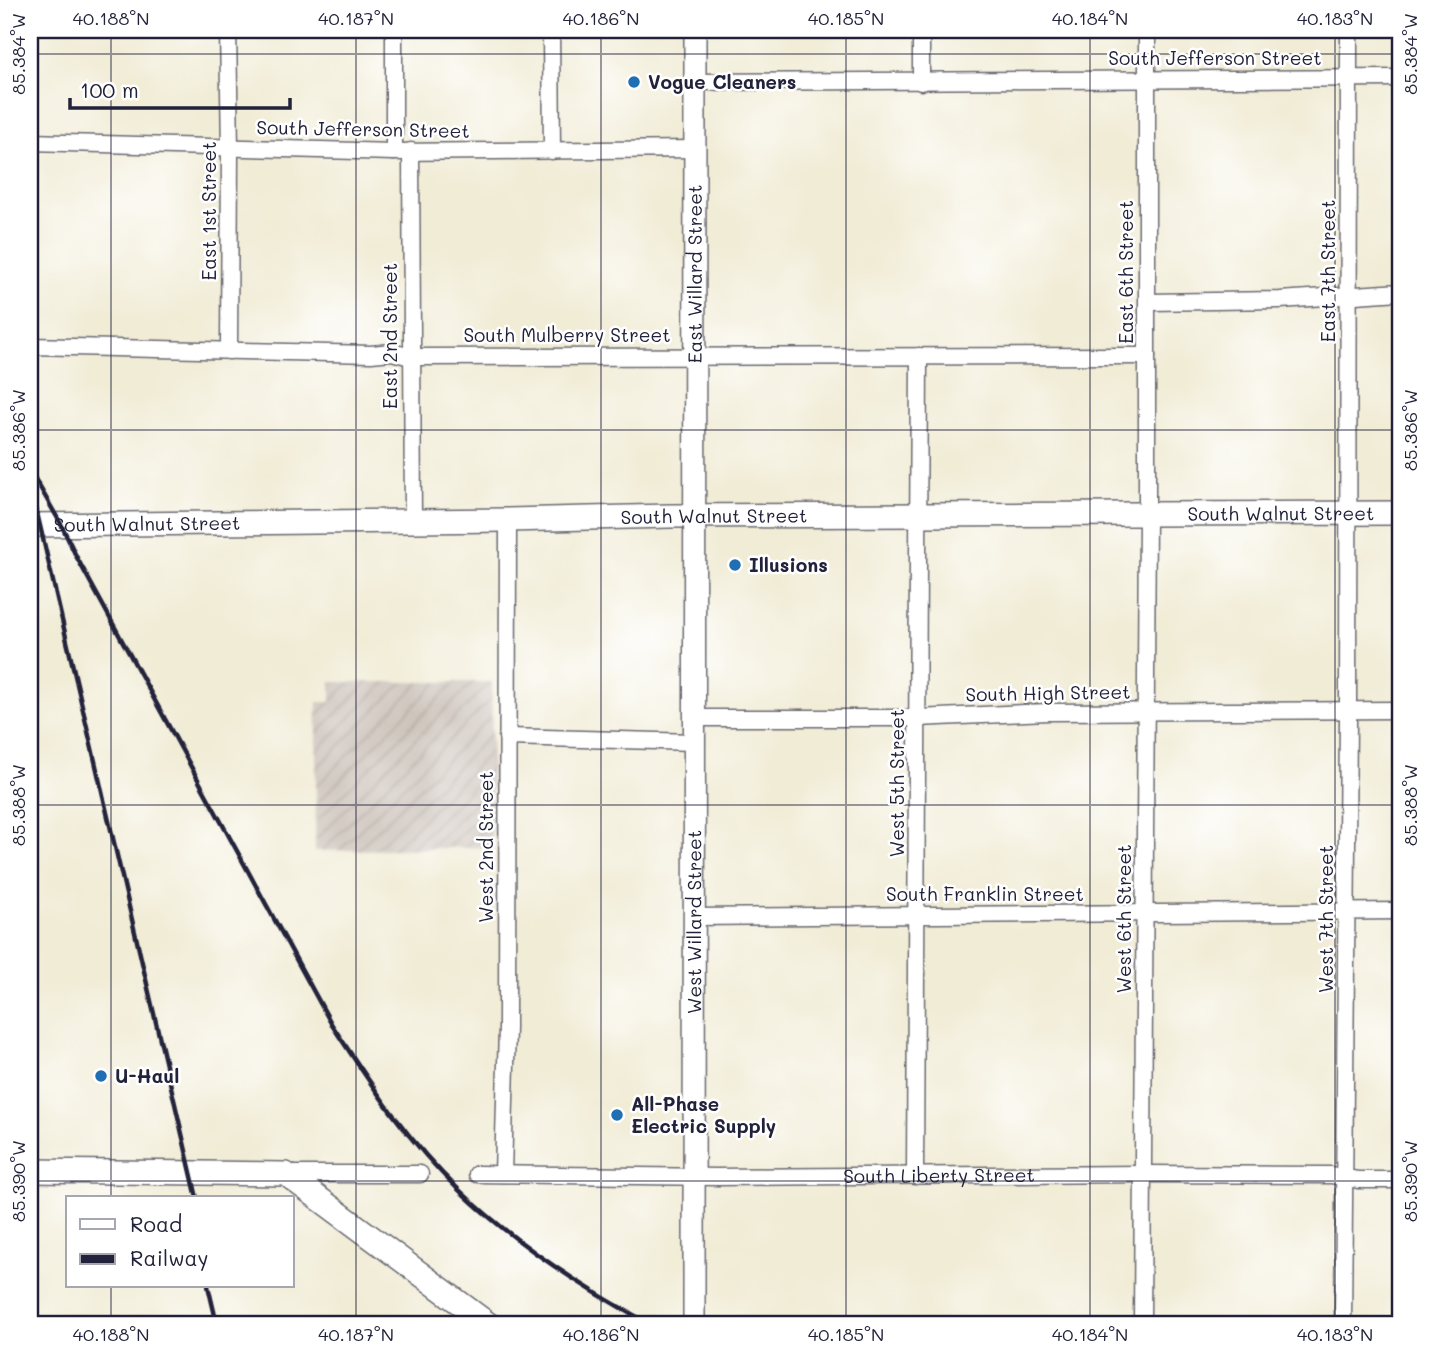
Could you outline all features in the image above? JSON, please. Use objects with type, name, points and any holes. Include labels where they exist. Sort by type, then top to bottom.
[{"type":"main road","name":"South Walnut Street","points":[[30,525],[696,517],[1400,513]]},
{"type":"main road","points":[[30,1171],[286,1174],[488,1324]]},
{"type":"street","name":"East 1st Street","points":[[228,30],[229,351]]},
{"type":"street","points":[[394,30],[394,152]]},
{"type":"street","points":[[551,30],[552,151]]},
{"type":"street","name":"East Willard Street","points":[[695,30],[696,517]]},
{"type":"street","points":[[921,30],[922,82]]},
{"type":"street","name":"East 6th Street","points":[[1147,30],[1147,514]]},
{"type":"street","name":"East 7th Street","points":[[1349,30],[1349,513]]},
{"type":"street","name":"South Jefferson Street","points":[[695,82],[1400,78]]},
{"type":"street","name":"South Jefferson Street","points":[[30,142],[394,152],[695,149]]},
{"type":"street","name":"East 2nd Street","points":[[411,151],[413,521]]},
{"type":"street","points":[[1148,302],[1280,300],[1400,292]]},
{"type":"street","name":"South Mulberry Street","points":[[30,346],[371,354],[392,352],[411,356],[1147,356]]},
{"type":"street","name":"West 5th Street","points":[[915,1176],[919,356]]},
{"type":"street","name":"West 7th Street","points":[[1343,1324],[1349,513]]},
{"type":"street","name":"West 6th Street","points":[[1142,1324],[1147,514]]},
{"type":"street","name":"West Willard Street","points":[[694,1324],[696,517]]},
{"type":"street","name":"West 2nd Street","points":[[503,1174],[507,1028],[508,520]]},
{"type":"street","name":"South High Street","points":[[696,718],[918,718],[1048,712],[1400,710]]},
{"type":"street","points":[[507,737],[695,742]]},
{"type":"street","name":"South Franklin Street","points":[[695,917],[1400,911]]},
{"type":"street","points":[[286,1174],[420,1174]]},
{"type":"street","name":"South Liberty Street","points":[[477,1174],[1331,1175],[1400,1180]]},
{"type":"shaded area","points":[[331,682],[492,682],[491,847],[315,851],[317,702],[331,702]]},
{"type":"railway","points":[[30,470],[332,1025],[391,1111],[440,1172],[503,1229],[574,1280],[650,1324]]},
{"type":"railway","points":[[30,483],[197,1196]]},
{"type":"railway","points":[[208,1288],[217,1324]]},
{"type":"place","name":"Vogue Cleaners","points":[[634,82]]},
{"type":"place","name":"Illusions","points":[[735,565]]},
{"type":"place","name":"U-Haul","points":[[101,1076]]},
{"type":"place","name":"All-Phase Electric Supply","points":[[617,1115]]}]
